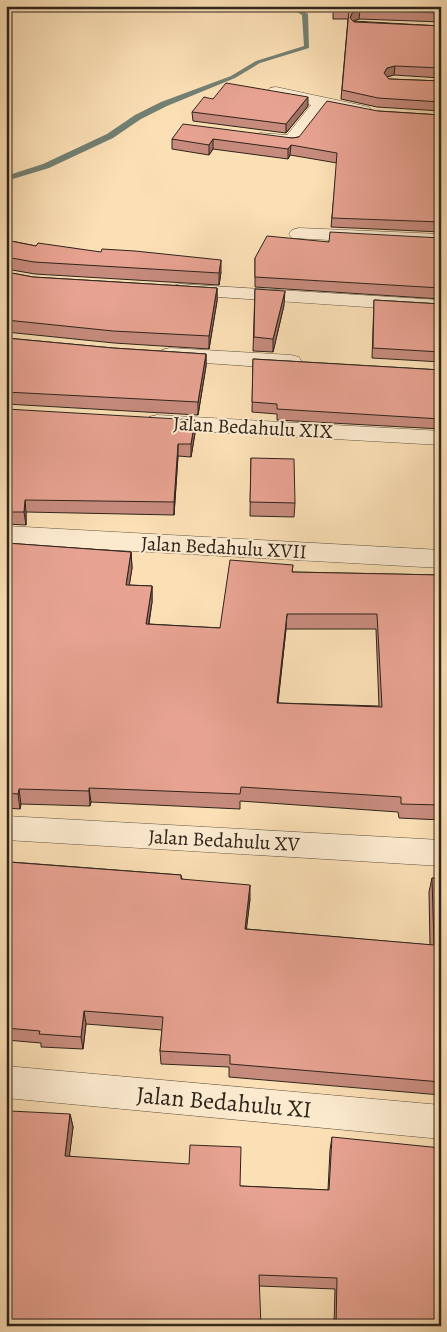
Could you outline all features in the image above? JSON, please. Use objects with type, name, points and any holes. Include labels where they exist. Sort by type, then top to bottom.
[{"type":"street","points":[[276,92],[377,114]]},
{"type":"street","points":[[240,135],[292,141],[322,102]]},
{"type":"street","points":[[299,234],[441,240]]},
{"type":"street","points":[[164,289],[441,306]]},
{"type":"street","points":[[153,354],[307,363]]},
{"type":"street","name":"Jalan Bedahulu XIX","points":[[133,421],[441,438]]},
{"type":"street","name":"Jalan Bedahulu XVII","points":[[6,535],[441,559]]},
{"type":"street","name":"Jalan Bedahulu XV","points":[[6,828],[441,853]]},
{"type":"street","name":"Jalan Bedahulu XI","points":[[6,1082],[441,1122]]},
{"type":"building","points":[[334,6],[441,6],[441,13],[360,10],[352,13],[350,18],[354,22],[441,26],[441,68],[395,66],[387,68],[384,73],[389,79],[441,81],[441,102],[378,98],[342,90],[349,10],[334,10]]},
{"type":"building","points":[[226,83],[308,97],[286,124],[192,112],[204,97],[213,99]]},
{"type":"building","points":[[327,101],[378,111],[441,115],[441,222],[332,218],[337,153],[291,145],[288,149],[213,139],[209,145],[172,139],[183,124],[292,138],[299,137]]},
{"type":"building","points":[[330,232],[441,238],[441,288],[255,277],[255,258],[267,236],[329,242]]},
{"type":"building","points":[[6,240],[36,246],[38,243],[101,252],[102,249],[135,251],[221,260],[219,273],[34,262],[6,257]]},
{"type":"building","points":[[6,272],[33,277],[217,288],[209,336],[113,331],[6,320]]},
{"type":"building","points":[[255,289],[285,291],[273,339],[254,337]]},
{"type":"building","points":[[374,300],[441,304],[441,352],[373,348]]},
{"type":"building","points":[[6,338],[206,354],[198,402],[6,392]]},
{"type":"building","points":[[253,359],[441,370],[441,419],[277,409],[277,404],[252,402]]},
{"type":"building","points":[[6,409],[195,420],[191,444],[178,444],[174,502],[25,500],[24,512],[6,512]]},
{"type":"building","points":[[251,458],[294,459],[295,503],[250,502]]},
{"type":"building","points":[[6,543],[131,552],[126,585],[152,586],[146,624],[220,628],[230,560],[293,565],[292,572],[441,575],[441,805],[401,804],[401,797],[241,787],[240,794],[89,788],[89,791],[19,789],[18,794],[6,793]],"holes":[[[287,614],[377,614],[382,707],[277,703]]]},
{"type":"building","points":[[6,856],[10,856],[8,862],[181,875],[181,879],[250,885],[245,929],[434,945],[432,878],[441,879],[441,1082],[230,1064],[230,1055],[160,1051],[163,1017],[84,1011],[81,1037],[39,1034],[40,1031],[6,1028]]},
{"type":"building","points":[[10,1111],[70,1114],[65,1156],[189,1164],[190,1145],[241,1147],[240,1186],[329,1190],[332,1137],[441,1148],[441,1326],[336,1326],[337,1278],[259,1275],[261,1326],[6,1326],[6,1123],[8,1123]]},
{"type":"waterway","points":[[6,179],[46,166],[110,136],[138,117],[164,104],[233,77],[258,62],[307,47],[305,14],[289,6]]}]
